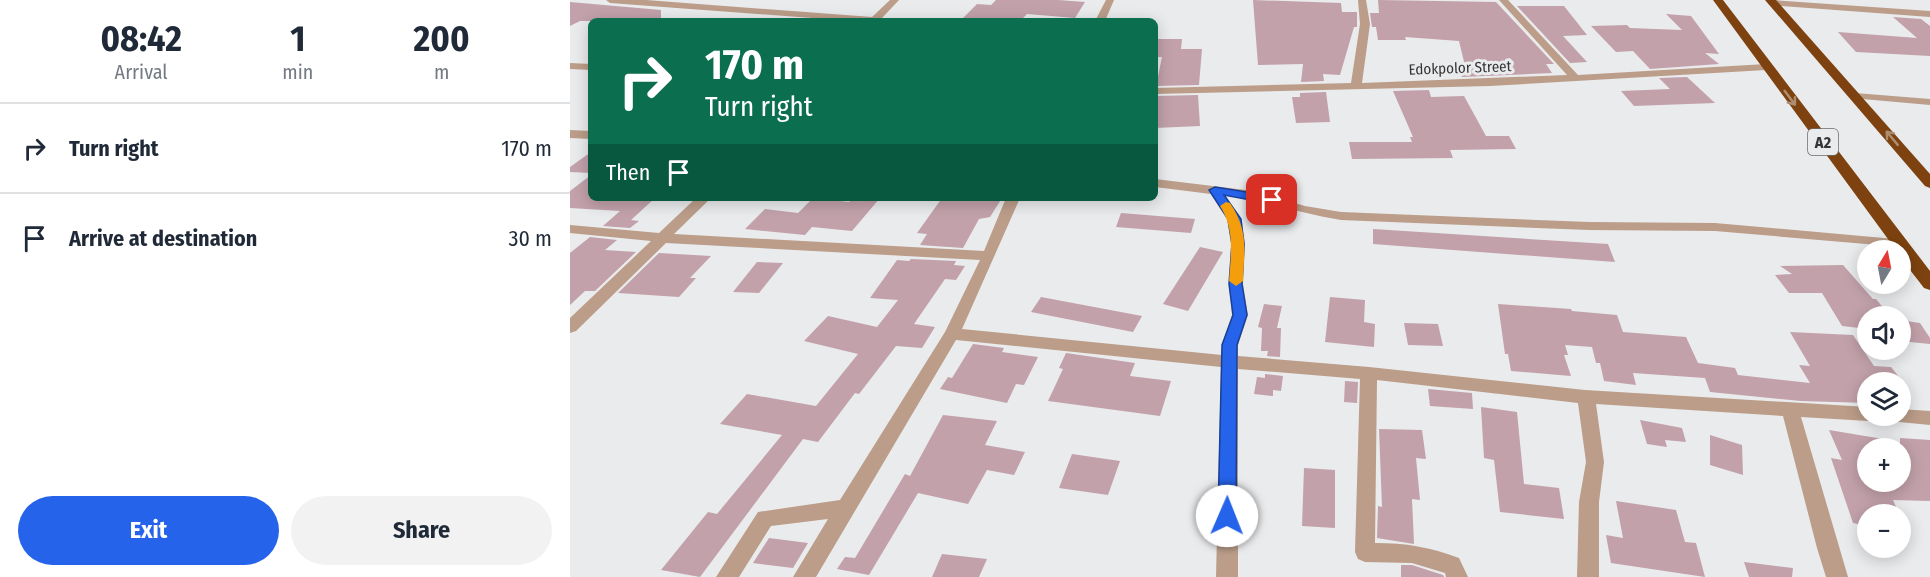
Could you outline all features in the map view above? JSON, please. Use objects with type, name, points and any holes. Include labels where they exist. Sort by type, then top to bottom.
[{"type":"highway","name":"A2","points":[[1718,0],[1766,67],[1899,240]]},
{"type":"highway","points":[[1771,1],[1930,183]]},
{"type":"highway","name":"A2","points":[[1911,257],[1930,284]]},
{"type":"street","points":[[610,0],[848,18]]},
{"type":"street","points":[[876,18],[895,0]]},
{"type":"street","points":[[1101,18],[1110,0]]},
{"type":"street","points":[[1356,86],[1365,24],[1362,0]]},
{"type":"street","points":[[1503,0],[1575,78]]},
{"type":"street","points":[[1771,1],[1930,14]]},
{"type":"street","points":[[570,66],[588,67]]},
{"type":"street","name":"Edokpolor Street","points":[[1158,91],[1575,78],[1766,67]]},
{"type":"street","points":[[1855,96],[1930,102]]},
{"type":"street","points":[[570,134],[588,135]]},
{"type":"street","points":[[1158,183],[1254,195],[1303,210],[1341,216],[1589,226],[1715,227],[1866,240]]},
{"type":"street","points":[[1215,190],[1234,219],[1238,244],[1236,284],[1240,315],[1230,345],[1227,577]]},
{"type":"street","points":[[570,327],[701,201]]},
{"type":"street","points":[[804,577],[952,334],[1012,201]]},
{"type":"street","points":[[570,229],[662,238],[988,256]]},
{"type":"street","points":[[952,334],[1230,362],[1369,373],[1585,397],[1857,413]]},
{"type":"street","points":[[1369,373],[1365,552],[1412,553],[1452,566],[1457,577]]},
{"type":"street","points":[[1585,397],[1591,422],[1595,462],[1589,502],[1588,577]]},
{"type":"street","points":[[1790,409],[1827,548],[1837,577]]},
{"type":"street","points":[[1911,417],[1930,418]]},
{"type":"street","points":[[728,577],[765,518],[846,508]]},
{"type":"building","points":[[996,0],[1085,2],[1075,18],[1027,14],[1023,18],[963,18],[977,4],[991,5]]},
{"type":"building","points":[[1253,0],[1341,3],[1342,12],[1357,12],[1357,27],[1354,27],[1340,75],[1323,74],[1324,81],[1301,82],[1303,64],[1258,65]]},
{"type":"building","points":[[1378,0],[1496,2],[1554,64],[1546,64],[1552,73],[1462,77],[1458,70],[1466,70],[1459,41],[1405,37],[1406,40],[1378,40],[1376,27],[1372,27],[1370,13],[1379,13]]},
{"type":"building","points":[[570,2],[661,10],[661,18],[588,18],[588,21],[580,21],[570,26]]},
{"type":"building","points":[[1517,6],[1564,6],[1587,35],[1563,36],[1587,62],[1570,63]]},
{"type":"building","points":[[1666,14],[1691,16],[1719,54],[1705,53],[1719,64],[1650,69],[1633,51],[1616,52],[1591,26],[1627,25],[1630,28],[1682,30]]},
{"type":"building","points":[[1893,17],[1921,19],[1930,26],[1930,56],[1856,52],[1838,32],[1917,38]]},
{"type":"building","points":[[1158,39],[1182,39],[1181,49],[1202,49],[1199,85],[1158,86],[1162,57],[1158,57]]},
{"type":"building","points":[[1687,77],[1715,103],[1634,106],[1621,91],[1670,89],[1659,78]]},
{"type":"building","points":[[1429,90],[1431,97],[1464,96],[1486,136],[1509,136],[1516,149],[1450,150],[1453,158],[1352,159],[1349,142],[1412,142],[1410,137],[1413,137],[1393,91]]},
{"type":"building","points":[[1326,92],[1330,122],[1296,123],[1292,97],[1300,97],[1300,93]]},
{"type":"building","points":[[1198,95],[1200,126],[1158,128],[1158,96]]},
{"type":"building","points":[[588,154],[588,173],[570,172],[570,167]]},
{"type":"building","points":[[588,177],[588,201],[652,201],[631,220],[639,221],[630,228],[603,226],[620,211],[570,208],[570,191]]},
{"type":"building","points":[[810,201],[877,201],[852,231],[812,227],[805,235],[745,229],[765,209],[798,213]]},
{"type":"building","points":[[940,201],[1000,201],[990,217],[979,219],[963,248],[920,245],[927,234],[917,233]]},
{"type":"building","points":[[1121,213],[1195,219],[1191,233],[1116,227]]},
{"type":"building","points":[[1373,229],[1608,244],[1615,262],[1373,244]]},
{"type":"building","points":[[590,237],[617,240],[605,250],[636,252],[595,291],[585,291],[570,305],[570,253]]},
{"type":"building","points":[[1200,247],[1223,252],[1188,311],[1163,304]]},
{"type":"building","points":[[659,253],[711,256],[690,278],[696,278],[679,297],[618,293]]},
{"type":"building","points":[[911,259],[956,261],[954,265],[965,266],[956,280],[945,279],[914,324],[935,327],[922,348],[896,346],[859,394],[855,393],[818,442],[803,439],[700,577],[661,570],[708,512],[717,514],[782,435],[720,424],[747,394],[816,406],[858,354],[804,341],[828,316],[877,327],[898,300],[870,298],[897,260],[909,261]]},
{"type":"building","points":[[757,262],[783,263],[759,293],[733,292]]},
{"type":"building","points":[[1843,265],[1857,281],[1857,294],[1869,294],[1882,306],[1857,306],[1857,328],[1842,326],[1822,293],[1789,293],[1775,275],[1792,274],[1780,266]]},
{"type":"building","points":[[1041,297],[1142,316],[1133,332],[1031,312]]},
{"type":"building","points":[[1330,297],[1365,300],[1364,322],[1375,324],[1374,347],[1325,342]]},
{"type":"building","points":[[1264,304],[1282,306],[1277,328],[1281,328],[1280,357],[1267,356],[1268,351],[1261,351],[1262,328],[1258,327]]},
{"type":"building","points":[[1498,304],[1617,315],[1623,332],[1686,337],[1698,363],[1735,368],[1738,375],[1810,383],[1799,365],[1810,366],[1790,332],[1853,335],[1857,341],[1857,360],[1870,360],[1874,366],[1891,367],[1895,372],[1857,372],[1857,403],[1801,401],[1710,392],[1705,378],[1633,373],[1636,385],[1604,381],[1600,363],[1596,363],[1592,347],[1565,345],[1568,355],[1564,355],[1571,376],[1511,371],[1508,354],[1505,354]]},
{"type":"building","points":[[1911,322],[1920,323],[1930,338],[1930,344],[1911,342]]},
{"type":"building","points":[[1404,323],[1438,324],[1443,346],[1408,345]]},
{"type":"building","points":[[973,344],[1004,348],[1002,352],[1038,357],[1024,385],[1016,384],[1007,403],[940,389],[948,377],[952,378]]},
{"type":"building","points":[[1066,353],[1135,363],[1130,376],[1171,381],[1160,416],[1048,401],[1063,369],[1059,368]]},
{"type":"building","points":[[1265,374],[1283,376],[1281,391],[1273,390],[1273,396],[1254,394],[1257,377],[1265,378]]},
{"type":"building","points":[[1345,381],[1358,382],[1357,403],[1344,402]]},
{"type":"building","points":[[1428,389],[1472,393],[1473,409],[1430,406]]},
{"type":"building","points":[[1481,407],[1517,412],[1524,484],[1559,488],[1564,519],[1500,512],[1494,460],[1484,458]]},
{"type":"building","points":[[943,415],[997,421],[985,445],[1025,452],[1014,475],[987,470],[968,504],[918,493],[869,575],[837,569],[845,557],[855,558],[905,474],[910,476]]},
{"type":"building","points":[[1640,420],[1682,428],[1686,442],[1665,440],[1667,447],[1647,444]]},
{"type":"building","points":[[1379,429],[1422,430],[1426,459],[1416,458],[1420,500],[1412,499],[1414,544],[1377,538],[1378,506],[1382,507]]},
{"type":"building","points":[[1829,430],[1877,438],[1857,438],[1857,492],[1911,492],[1911,439],[1930,440],[1930,501],[1893,500],[1895,504],[1857,504],[1857,524],[1853,523],[1831,458],[1842,460]]},
{"type":"building","points":[[1710,435],[1742,445],[1743,475],[1710,465]]},
{"type":"building","points":[[1072,454],[1120,461],[1108,495],[1059,488]]},
{"type":"building","points":[[1304,468],[1335,470],[1335,528],[1302,526]]},
{"type":"building","points":[[1616,501],[1676,510],[1685,542],[1696,543],[1705,577],[1611,563],[1606,535],[1623,538]]},
{"type":"building","points":[[769,538],[808,543],[793,568],[753,563]]},
{"type":"building","points":[[942,554],[987,559],[979,577],[932,577]]},
{"type":"building","points":[[1744,562],[1793,568],[1792,577],[1749,577]]},
{"type":"building","points":[[1401,565],[1412,565],[1444,577],[1401,577]]},
{"type":"slow traffic","points":[[1226,206],[1234,219],[1238,244],[1236,281]]},
{"type":"route","points":[[1227,516],[1230,345],[1240,315],[1236,284],[1238,244],[1234,219],[1215,190],[1254,195],[1272,200]]}]
